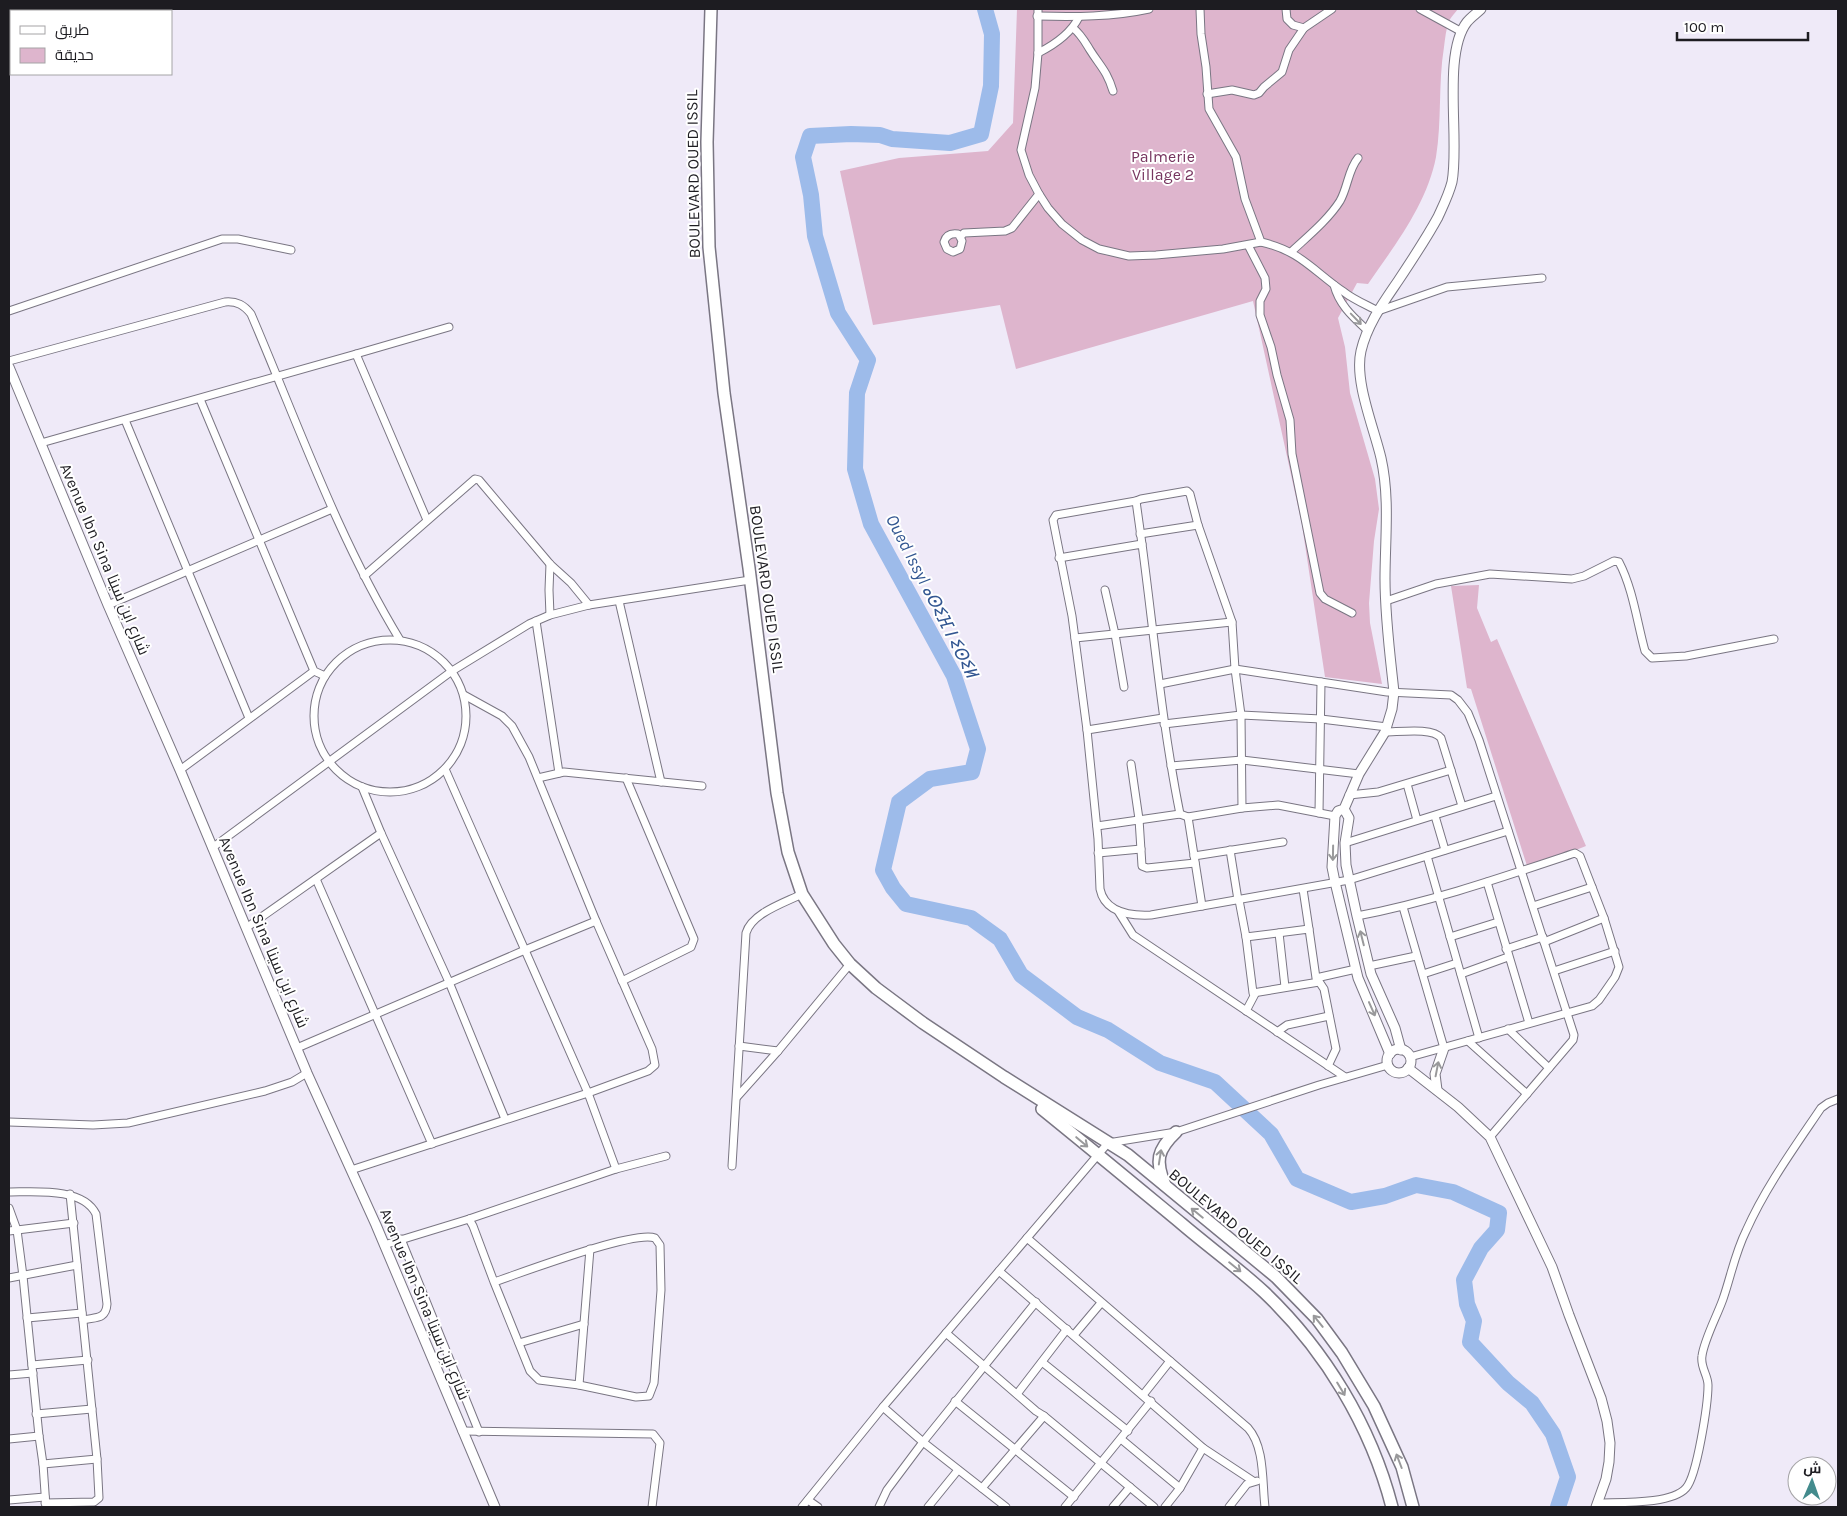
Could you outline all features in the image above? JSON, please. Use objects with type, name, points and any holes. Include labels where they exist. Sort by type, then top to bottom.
[{"type":"main road","name":"BOULEVARD OUED ISSIL","points":[[710,9],[707,142],[709,247],[724,393],[777,793],[788,852],[802,894],[819,923],[850,964],[876,988],[922,1023],[1128,1155],[1276,1277],[1317,1319],[1342,1353],[1374,1406],[1402,1467],[1413,1507]]},
{"type":"main road","name":"BOULEVARD OUED ISSIL","points":[[1004,1077],[1263,1292],[1289,1317],[1307,1339],[1338,1384],[1364,1430],[1387,1487],[1392,1507]]},
{"type":"main road","points":[[1165,1187],[1160,1175],[1159,1156],[1165,1142],[1176,1132]]},
{"type":"street","points":[[1149,9],[1079,17],[1038,13],[1038,53],[1035,88],[1021,150],[1029,175],[1048,208],[1062,224],[1091,244],[1113,254],[1129,256],[1156,255],[1261,242],[1291,252],[1306,261],[1350,297],[1378,311],[1446,287],[1542,278]]},
{"type":"street","points":[[1200,9],[1209,109],[1236,157],[1245,198],[1261,242]]},
{"type":"street","points":[[1286,9],[1287,19],[1294,25],[1304,28]]},
{"type":"street","points":[[1207,94],[1232,90],[1254,95],[1259,93],[1264,86],[1282,72],[1289,50],[1304,28],[1332,9]]},
{"type":"street","points":[[1420,9],[1434,12],[1462,32]]},
{"type":"street","points":[[1410,1057],[1402,1050],[1369,966],[1346,865],[1345,842],[1348,818],[1344,809],[1359,774],[1386,729],[1392,709],[1394,692],[1385,582],[1386,486],[1359,370],[1360,353],[1378,311],[1432,228],[1452,184],[1454,167],[1455,57],[1467,22],[1481,9]]},
{"type":"street","points":[[1038,53],[1052,46],[1073,28],[1079,17]]},
{"type":"street","points":[[1073,28],[1083,38],[1103,67],[1113,91]]},
{"type":"street","points":[[1291,252],[1318,226],[1340,200],[1351,169],[1358,158]]},
{"type":"street","points":[[960,237],[964,233],[1006,232],[1012,228],[1039,194]]},
{"type":"street","points":[[9,311],[222,239],[238,238],[291,250]]},
{"type":"street","points":[[1248,245],[1265,278],[1266,289],[1260,301],[1260,315],[1271,347],[1276,375],[1290,420],[1293,463],[1320,594],[1325,599],[1352,614]]},
{"type":"street","points":[[1334,285],[1338,298],[1344,307],[1368,331]]},
{"type":"street","points":[[9,361],[231,302],[242,305],[251,314],[332,509],[364,576],[400,640]]},
{"type":"street","points":[[41,443],[449,327]]},
{"type":"street","points":[[356,354],[427,520]]},
{"type":"street","name":"Avenue Ibn Sina شارع ابن سينا","points":[[9,367],[307,1073],[384,1245],[462,1432],[484,1477],[495,1507]]},
{"type":"street","points":[[200,399],[314,671],[325,676]]},
{"type":"street","points":[[125,420],[249,718]]},
{"type":"street","points":[[364,576],[471,481],[477,479],[550,564],[571,583],[589,605]]},
{"type":"street","points":[[1242,808],[1240,716],[1232,622],[1198,525],[1189,492],[1141,498],[1136,501],[1056,515],[1053,520],[1075,638],[1088,730],[1102,897],[1108,905],[1133,915],[1142,915],[1303,889],[1349,880],[1508,832]]},
{"type":"street","points":[[1136,501],[1154,630],[1163,721],[1180,814]]},
{"type":"street","points":[[108,605],[332,509]]},
{"type":"street","points":[[1140,534],[1198,525]]},
{"type":"street","points":[[1060,558],[1142,544]]},
{"type":"street","points":[[1386,601],[1436,584],[1490,574],[1572,579],[1584,576],[1614,561],[1619,562],[1621,565],[1645,651],[1652,658],[1686,656],[1774,639]]},
{"type":"street","points":[[550,564],[550,615]]},
{"type":"street","points":[[212,848],[452,671],[536,621],[550,615],[589,605],[750,580]]},
{"type":"street","points":[[1105,590],[1124,687]]},
{"type":"street","points":[[619,601],[661,782]]},
{"type":"street","points":[[536,621],[559,773]]},
{"type":"street","points":[[1075,638],[1232,622]]},
{"type":"street","points":[[400,640],[428,650],[441,659],[452,671],[464,695],[466,721],[460,747],[445,769],[428,783],[406,791],[384,792],[362,787],[344,777],[329,762],[318,742],[313,720],[316,697],[325,676],[344,654],[371,642],[400,640]]},
{"type":"street","points":[[1160,684],[1235,670],[1394,692],[1451,695],[1458,700],[1468,713],[1474,725],[1574,1035],[1574,1040],[1490,1137]]},
{"type":"street","points":[[180,770],[314,671]]},
{"type":"street","points":[[1319,813],[1321,682]]},
{"type":"street","points":[[351,1170],[588,1093],[648,1071],[655,1066],[652,1049],[596,921],[538,778],[512,726],[502,716],[464,695]]},
{"type":"street","points":[[1088,730],[1163,721],[1240,716],[1321,719],[1386,729],[1431,732],[1439,734],[1442,738],[1462,806]]},
{"type":"street","points":[[1171,766],[1242,760],[1359,774]]},
{"type":"street","points":[[1131,764],[1139,819],[1142,866],[1145,868],[1195,859],[1230,850],[1283,842]]},
{"type":"street","points":[[445,769],[588,1093],[616,1168]]},
{"type":"street","points":[[1349,795],[1378,792],[1450,770]]},
{"type":"street","points":[[538,778],[559,773],[702,786]]},
{"type":"street","points":[[622,981],[691,947],[694,939],[626,778]]},
{"type":"street","points":[[1407,784],[1417,820]]},
{"type":"street","points":[[362,787],[449,982],[504,1119]]},
{"type":"street","points":[[1345,842],[1496,796]]},
{"type":"street","points":[[1097,826],[1180,814],[1188,817],[1242,808],[1287,806],[1335,816]]},
{"type":"street","points":[[1344,809],[1338,811],[1335,816],[1332,867],[1356,969],[1390,1054]]},
{"type":"street","points":[[1435,816],[1445,850]]},
{"type":"street","points":[[1188,817],[1202,906]]},
{"type":"street","points":[[246,928],[381,833]]},
{"type":"street","points":[[1098,853],[1141,849]]},
{"type":"street","points":[[1230,850],[1246,937],[1252,991],[1255,994]]},
{"type":"street","points":[[1357,916],[1404,907],[1575,853],[1580,856],[1604,918],[1615,951],[1618,971],[1599,1000],[1592,1006],[1410,1057]]},
{"type":"street","points":[[1427,856],[1479,1038]]},
{"type":"street","points":[[316,879],[432,1144]]},
{"type":"street","points":[[1487,882],[1528,1023]]},
{"type":"street","points":[[1533,906],[1592,887]]},
{"type":"street","points":[[1303,889],[1318,980],[1324,989],[1336,1049],[1328,1066]]},
{"type":"street","points":[[732,1166],[748,927],[755,918],[802,894]]},
{"type":"street","points":[[1404,907],[1416,956],[1444,1048],[1435,1074],[1436,1090]]},
{"type":"street","points":[[1118,910],[1133,935],[1345,1077]]},
{"type":"street","points":[[1506,949],[1543,940],[1604,918]]},
{"type":"street","points":[[297,1048],[596,921]]},
{"type":"street","points":[[1450,937],[1498,922]]},
{"type":"street","points":[[1246,937],[1309,929]]},
{"type":"street","points":[[1279,932],[1285,988]]},
{"type":"street","points":[[1554,971],[1615,951]]},
{"type":"street","points":[[1369,966],[1416,956]]},
{"type":"street","points":[[1461,974],[1508,957]]},
{"type":"street","points":[[1423,974],[1457,963]]},
{"type":"street","points":[[736,1097],[778,1051],[850,964]]},
{"type":"street","points":[[1255,994],[1318,980],[1356,969]]},
{"type":"street","points":[[1246,1011],[1255,994]]},
{"type":"street","points":[[1278,1032],[1287,1025],[1329,1016]]},
{"type":"street","points":[[1508,1029],[1549,1068]]},
{"type":"street","points":[[1468,1041],[1527,1094]]},
{"type":"street","points":[[739,1046],[778,1051]]},
{"type":"street","points":[[1402,1050],[1390,1054],[1387,1061],[1388,1065],[1392,1071],[1396,1072],[1408,1068]]},
{"type":"street","points":[[1408,1068],[1410,1057]]},
{"type":"street","points":[[802,1507],[998,1271],[1108,1143],[1176,1132],[1194,1127],[1318,1085],[1388,1065]]},
{"type":"street","points":[[1408,1068],[1490,1137],[1552,1266],[1601,1398],[1607,1421],[1610,1462],[1597,1505],[1647,1502],[1680,1494],[1686,1488],[1694,1470],[1707,1397],[1708,1380],[1703,1368],[1702,1357],[1724,1298],[1736,1255],[1755,1212],[1821,1108],[1828,1102],[1838,1099]]},
{"type":"street","points":[[9,1122],[93,1125],[128,1123],[266,1091],[292,1082],[307,1073]]},
{"type":"street","points":[[384,1245],[401,1238],[469,1219],[616,1168],[666,1156]]},
{"type":"street","points":[[9,1192],[70,1194],[87,1202],[96,1214],[107,1304],[105,1314],[28,1318]]},
{"type":"street","points":[[9,1500],[45,1502],[98,1501],[100,1495],[70,1194]]},
{"type":"street","points":[[9,1208],[17,1230],[23,1276],[38,1436],[43,1464],[45,1502]]},
{"type":"street","points":[[469,1219],[494,1282],[530,1371],[539,1380],[647,1397],[654,1383],[661,1290],[660,1245],[655,1238],[641,1236],[590,1249],[494,1282]]},
{"type":"street","points":[[9,1231],[74,1223]]},
{"type":"street","points":[[401,1238],[479,1432]]},
{"type":"street","points":[[1027,1238],[1254,1434],[1260,1451],[1265,1507]]},
{"type":"street","points":[[579,1385],[590,1249]]},
{"type":"street","points":[[9,1278],[77,1265]]},
{"type":"street","points":[[998,1271],[1151,1401],[1203,1448],[1253,1482]]},
{"type":"street","points":[[879,1507],[887,1490],[923,1442],[1036,1302]]},
{"type":"street","points":[[1074,1335],[1101,1303]]},
{"type":"street","points":[[519,1343],[584,1324]]},
{"type":"street","points":[[1017,1394],[1067,1329]]},
{"type":"street","points":[[946,1333],[1036,1412],[1044,1416],[1154,1507]]},
{"type":"street","points":[[32,1364],[88,1360]]},
{"type":"street","points":[[1144,1395],[1170,1361]]},
{"type":"street","points":[[1042,1362],[1128,1431]]},
{"type":"street","points":[[9,1375],[33,1373]]},
{"type":"street","points":[[955,1401],[1074,1497]]},
{"type":"street","points":[[1065,1507],[1151,1401]]},
{"type":"street","points":[[883,1408],[1006,1507]]},
{"type":"street","points":[[36,1414],[92,1409]]},
{"type":"street","points":[[982,1488],[1044,1416]]},
{"type":"street","points":[[462,1432],[654,1434],[660,1443],[652,1507]]},
{"type":"street","points":[[9,1439],[38,1436]]},
{"type":"street","points":[[1121,1439],[1180,1488]]},
{"type":"street","points":[[1165,1507],[1180,1488],[1203,1448]]},
{"type":"street","points":[[43,1464],[97,1458]]},
{"type":"street","points":[[931,1506],[958,1470]]},
{"type":"street","points":[[1228,1507],[1247,1484],[1262,1482]]},
{"type":"street","points":[[1113,1507],[1130,1488]]},
{"type":"street","points":[[808,1500],[818,1507]]},
{"type":"green space","name":"Palmerie Village 2","points":[[1017,9],[1458,9],[1449,21],[1446,34],[1442,61],[1438,143],[1432,174],[1418,208],[1389,254],[1368,284],[1357,283],[1338,318],[1345,347],[1350,393],[1375,479],[1379,509],[1374,541],[1369,603],[1370,623],[1382,684],[1325,677],[1302,525],[1253,301],[1016,369],[1000,305],[873,325],[840,171],[899,158],[988,151],[1013,123]]},
{"type":"green space","points":[[1479,585],[1477,608],[1491,642],[1497,639],[1586,846],[1528,869],[1471,689],[1467,688],[1451,586]]},
{"type":"waterway","name":"Oued Issyl ⴰⵙⵉⴼ ⵏ ⵉⵙⵉⵍ","points":[[985,9],[992,34],[991,86],[981,134],[950,143],[892,139],[880,135],[810,136],[803,157],[811,195],[815,236],[838,313],[868,360],[857,393],[855,469],[871,524],[954,676],[978,749],[972,772],[930,779],[899,802],[883,870],[893,888],[906,904],[971,918],[1000,939],[1021,975],[1077,1017],[1108,1030],[1160,1063],[1215,1082],[1271,1134],[1297,1179],[1351,1202],[1385,1196],[1416,1185],[1453,1192],[1499,1213],[1497,1230],[1481,1248],[1464,1280],[1467,1304],[1474,1321],[1470,1342],[1508,1383],[1532,1403],[1553,1434],[1568,1477],[1558,1507]]}]
